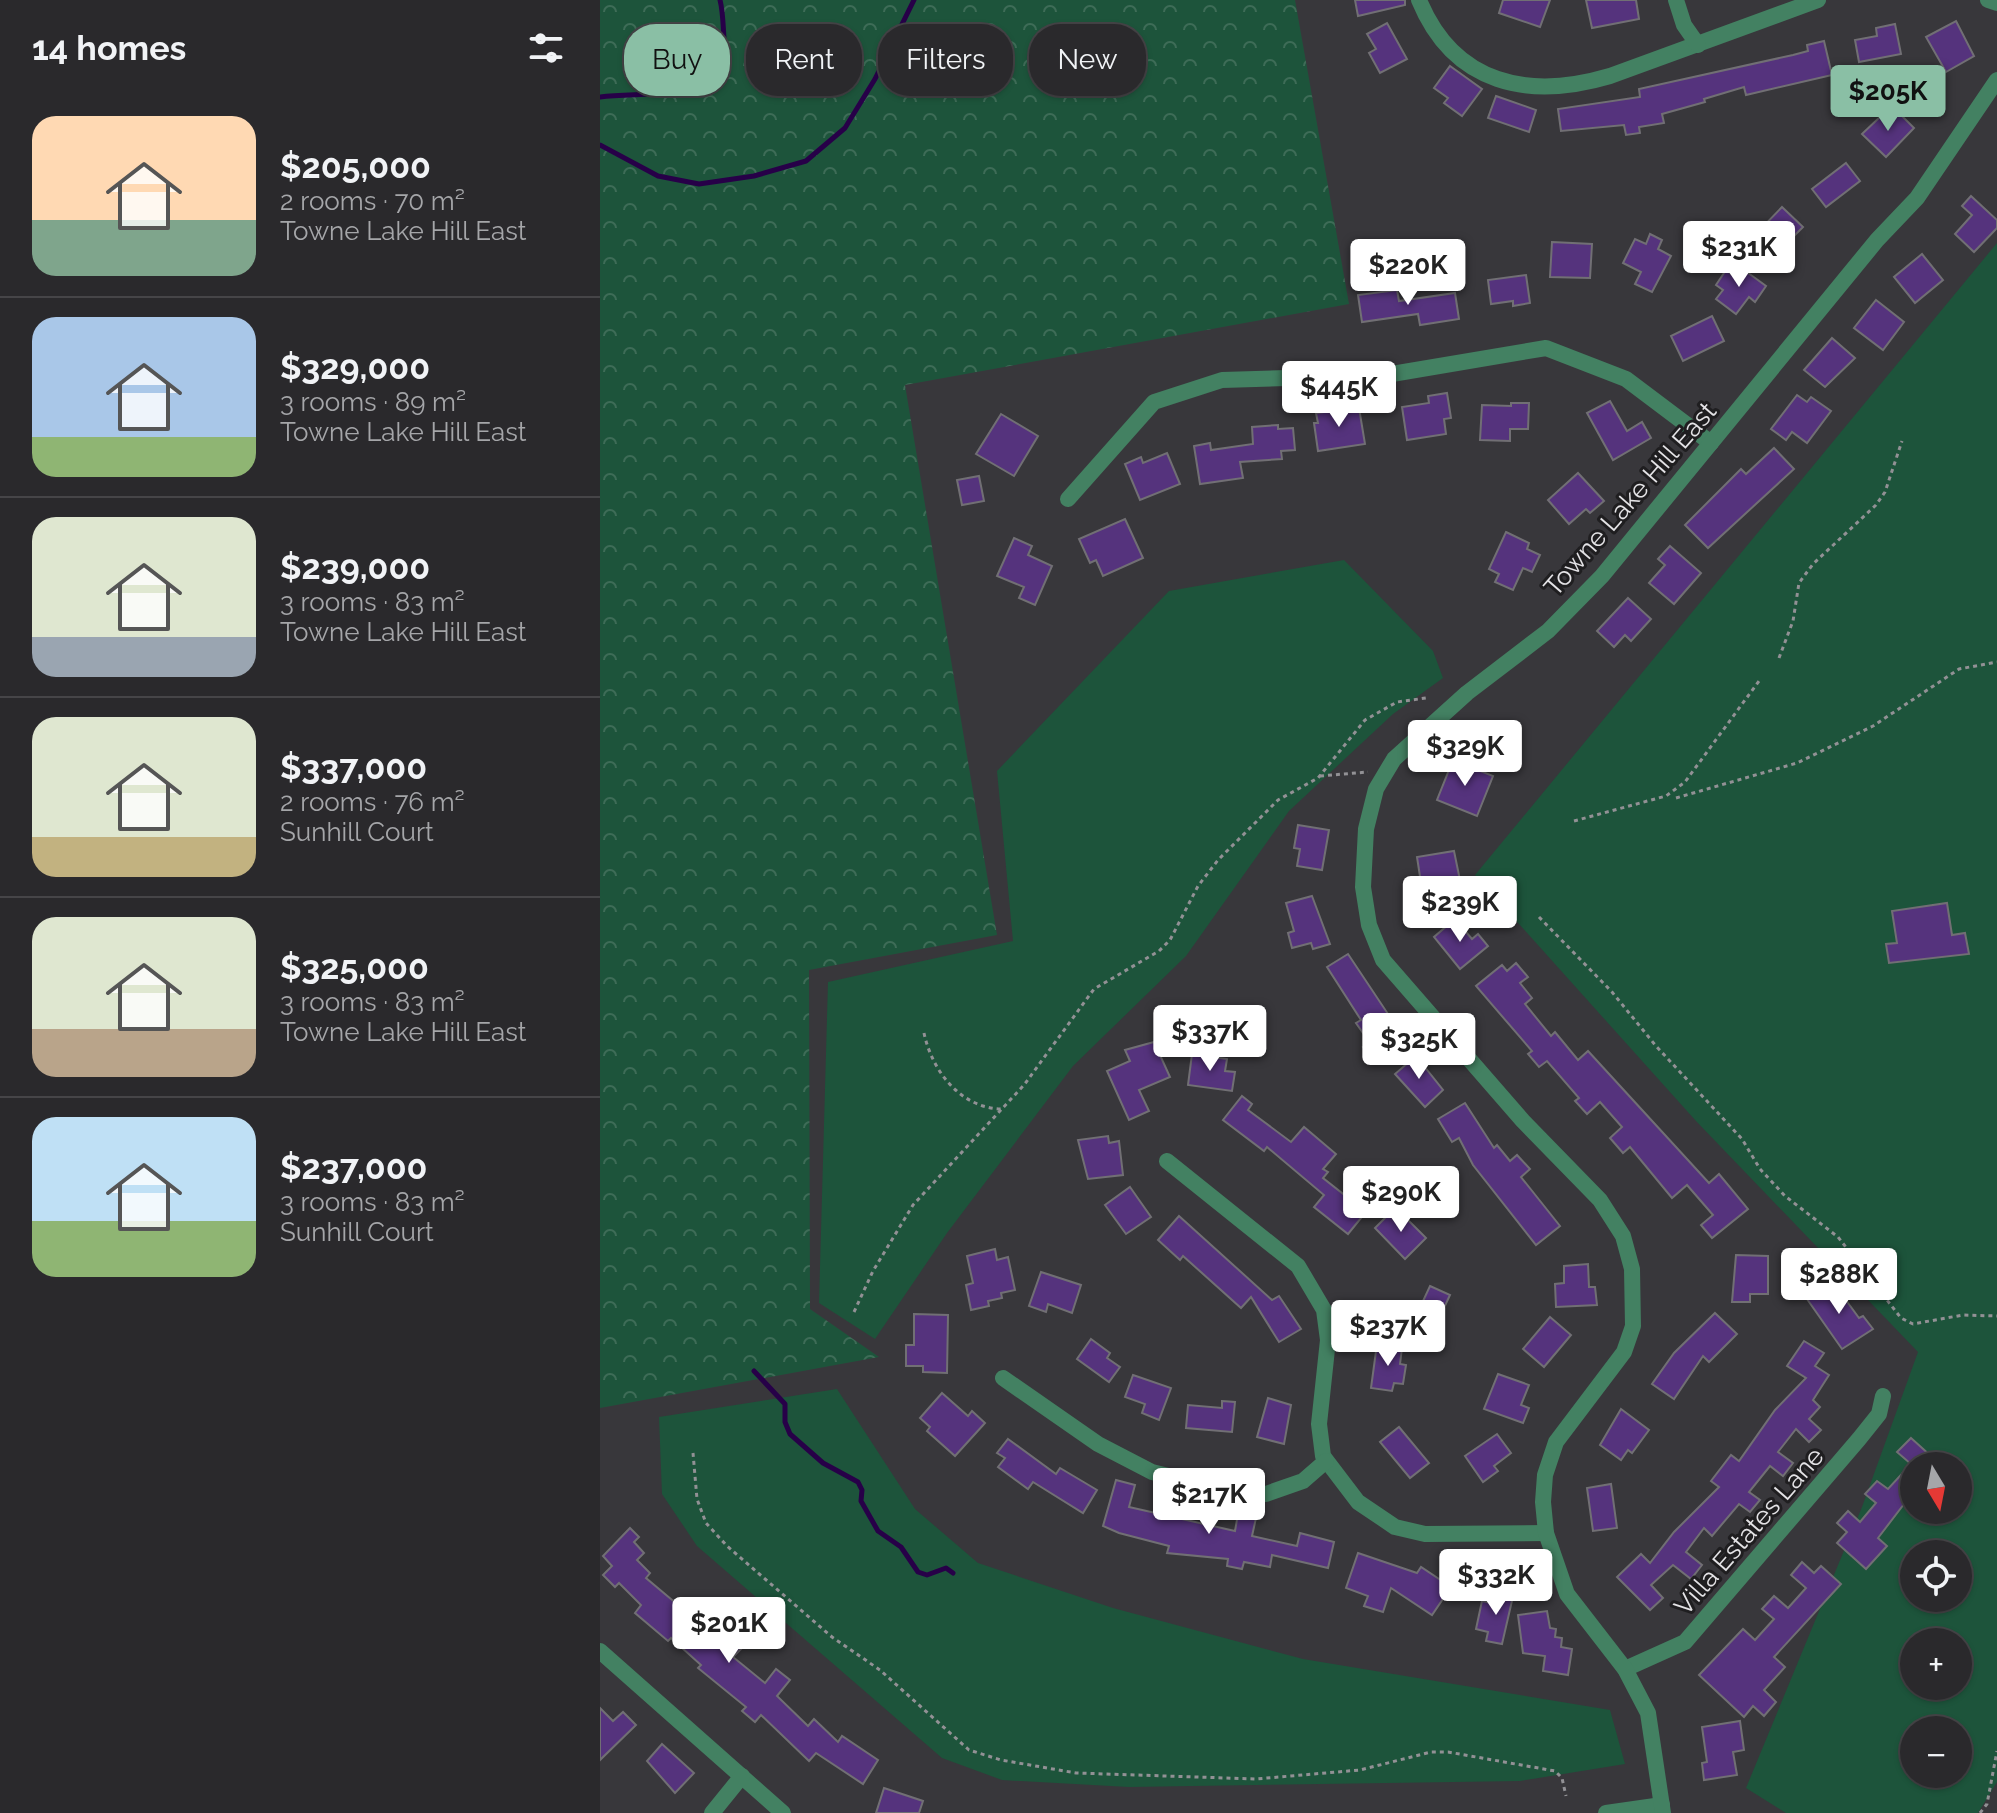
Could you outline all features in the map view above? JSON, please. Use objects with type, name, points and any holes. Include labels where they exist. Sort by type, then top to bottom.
[{"type":"street","points":[[1419,0],[1440,39],[1456,55],[1485,74],[1518,85],[1588,82],[1818,0]]},
{"type":"street","points":[[1676,0],[1684,25],[1698,45]]},
{"type":"street","points":[[1988,0],[1997,3]]},
{"type":"street","name":"Towne Lake Hill East","points":[[1662,1809],[1648,1713],[1625,1669],[1567,1594],[1546,1533],[1545,1475],[1556,1442],[1624,1352],[1633,1326],[1632,1269],[1623,1236],[1600,1200],[1523,1121],[1383,960],[1369,925],[1363,887],[1366,829],[1376,789],[1394,759],[1467,693],[1548,631],[1602,576],[1877,240],[1917,198],[1997,80]]},
{"type":"street","points":[[1068,499],[1154,402],[1222,380],[1386,375],[1546,348],[1626,379],[1711,443]]},
{"type":"street","points":[[1167,1161],[1298,1266],[1324,1310],[1328,1340],[1319,1424],[1326,1461],[1358,1502],[1395,1527],[1425,1534],[1546,1533]]},
{"type":"street","points":[[1003,1378],[1098,1444],[1152,1472],[1241,1494],[1266,1494],[1303,1481],[1326,1461]]},
{"type":"street","name":"Villa Estates Lane","points":[[1625,1669],[1685,1642],[1859,1439],[1879,1414],[1883,1396]]},
{"type":"street","points":[[600,1651],[783,1813]]},
{"type":"street","points":[[712,1813],[742,1776]]},
{"type":"street","points":[[1606,1813],[1662,1809]]},
{"type":"path","points":[[1779,658],[1793,621],[1799,583],[1813,564],[1876,505],[1885,492],[1902,441]]},
{"type":"path","points":[[1676,798],[1688,791],[1797,763],[1883,720],[1959,669],[1997,662]]},
{"type":"path","points":[[1574,821],[1632,808],[1676,789],[1706,755],[1717,734],[1759,681]]},
{"type":"path","points":[[854,1312],[873,1271],[913,1205],[1003,1109],[1094,989],[1114,974],[1159,951],[1170,940],[1198,886],[1218,860],[1278,800],[1320,776],[1352,733],[1372,715],[1397,702],[1426,698]]},
{"type":"path","points":[[1320,776],[1369,772]]},
{"type":"path","points":[[1539,917],[1612,992],[1656,1046],[1742,1139],[1760,1169],[1798,1209],[1838,1237],[1901,1318],[1913,1324],[1963,1315],[1997,1316]]},
{"type":"path","points":[[924,1033],[929,1055],[968,1102],[986,1109],[1003,1109]]},
{"type":"path","points":[[693,1453],[697,1499],[706,1523],[727,1546],[832,1637],[880,1670],[969,1750],[1001,1760],[1076,1773],[1243,1779],[1360,1770],[1431,1752],[1448,1752],[1555,1771],[1562,1778],[1566,1796]]},
{"type":"path","points":[[1980,1813],[1987,1804],[1997,1751]]},
{"type":"green space","points":[[600,0],[1295,0],[1349,304],[905,385],[997,935],[809,970],[810,1309],[879,1357],[600,1408]]},
{"type":"green space","points":[[1997,243],[1997,1782],[1978,1813],[1786,1813],[1746,1788],[1862,1507],[1918,1352],[1696,1121],[1475,875]]},
{"type":"green space","points":[[1344,560],[1433,651],[1443,678],[1393,714],[1289,811],[1186,956],[1073,1066],[947,1233],[875,1339],[819,1303],[828,982],[1013,941],[997,771],[1169,591]]},
{"type":"green space","points":[[837,1389],[915,1509],[978,1563],[1113,1608],[1303,1659],[1610,1710],[1625,1764],[1520,1781],[1129,1787],[1002,1780],[942,1758],[697,1546],[662,1494],[659,1417]]},
{"type":"building","points":[[1355,0],[1405,0],[1405,5],[1358,16]]},
{"type":"building","points":[[1503,0],[1550,0],[1540,27],[1499,13]]},
{"type":"building","points":[[1586,0],[1636,0],[1639,19],[1592,28]]},
{"type":"building","points":[[1956,21],[1974,56],[1946,72],[1926,37]]},
{"type":"building","points":[[1387,23],[1407,59],[1380,73],[1369,53],[1376,49],[1367,34]]},
{"type":"building","points":[[1895,24],[1901,54],[1859,62],[1855,40],[1877,36],[1876,28]]},
{"type":"building","points":[[1824,41],[1832,75],[1746,95],[1744,87],[1704,99],[1705,102],[1662,114],[1664,123],[1639,127],[1640,133],[1626,135],[1624,125],[1561,131],[1558,109],[1640,97],[1639,89],[1793,55],[1808,51],[1807,45]]},
{"type":"building","points":[[1450,66],[1482,89],[1462,116],[1444,103],[1448,98],[1434,88]]},
{"type":"building","points":[[1496,96],[1536,110],[1529,132],[1488,118]]},
{"type":"building","points":[[1897,111],[1914,128],[1886,157],[1862,134],[1880,117],[1886,123]]},
{"type":"building","points":[[1846,163],[1860,181],[1826,207],[1812,189]]},
{"type":"building","points":[[1971,196],[1997,220],[1997,228],[1974,252],[1955,234],[1972,215],[1962,206]]},
{"type":"building","points":[[1782,207],[1803,227],[1794,236],[1790,232],[1773,250],[1756,234]]},
{"type":"building","points":[[1650,234],[1662,240],[1658,249],[1671,256],[1652,292],[1635,284],[1641,272],[1623,263],[1635,239],[1646,244]]},
{"type":"building","points":[[1552,242],[1592,244],[1590,278],[1550,277]]},
{"type":"building","points":[[1922,254],[1943,280],[1915,303],[1894,277]]},
{"type":"building","points":[[1740,267],[1766,286],[1755,302],[1749,297],[1736,314],[1716,299],[1723,290],[1716,285],[1726,270],[1734,276]]},
{"type":"building","points":[[1526,275],[1530,303],[1513,306],[1513,301],[1491,304],[1488,280]]},
{"type":"building","points":[[1397,290],[1399,301],[1455,293],[1459,319],[1420,325],[1418,314],[1362,322],[1358,295]]},
{"type":"building","points":[[1876,300],[1904,322],[1883,350],[1854,328]]},
{"type":"building","points":[[1712,316],[1724,341],[1683,361],[1671,336]]},
{"type":"building","points":[[1832,338],[1855,358],[1825,387],[1804,370]]},
{"type":"building","points":[[1447,393],[1451,418],[1444,419],[1446,434],[1407,440],[1402,407],[1429,403],[1428,396]]},
{"type":"building","points":[[1797,395],[1807,402],[1811,397],[1831,411],[1807,443],[1792,432],[1786,440],[1771,429]]},
{"type":"building","points":[[1610,401],[1627,431],[1642,422],[1651,438],[1613,460],[1587,413]]},
{"type":"building","points":[[1511,403],[1529,403],[1528,429],[1510,429],[1510,441],[1480,440],[1482,405],[1511,406]]},
{"type":"building","points":[[1359,408],[1365,444],[1318,451],[1314,423],[1318,423],[1316,413]]},
{"type":"building","points":[[1001,414],[1038,436],[1014,476],[976,454]]},
{"type":"building","points":[[1278,425],[1278,429],[1293,428],[1295,450],[1281,451],[1282,459],[1240,462],[1243,478],[1200,484],[1194,446],[1210,443],[1211,450],[1253,444],[1252,427]]},
{"type":"building","points":[[1774,448],[1794,469],[1708,548],[1685,525],[1741,469],[1746,474]]},
{"type":"building","points":[[1167,453],[1180,484],[1140,500],[1125,464],[1141,457],[1143,463]]},
{"type":"building","points":[[1578,473],[1604,501],[1590,513],[1586,509],[1569,524],[1548,500]]},
{"type":"building","points":[[979,476],[984,501],[962,505],[957,480]]},
{"type":"building","points":[[1125,519],[1143,558],[1103,576],[1096,560],[1090,563],[1079,539]]},
{"type":"building","points":[[1506,532],[1529,543],[1527,549],[1540,555],[1532,572],[1523,568],[1513,590],[1495,582],[1499,574],[1489,569]]},
{"type":"building","points":[[1014,538],[1032,546],[1028,555],[1052,566],[1035,605],[1019,598],[1024,587],[997,576]]},
{"type":"building","points":[[1670,546],[1701,573],[1674,604],[1649,583],[1665,565],[1658,559]]},
{"type":"building","points":[[1628,598],[1651,619],[1631,641],[1625,635],[1614,647],[1597,631]]},
{"type":"building","points":[[1453,760],[1493,776],[1477,816],[1437,800]]},
{"type":"building","points":[[1298,825],[1329,830],[1322,870],[1297,866],[1300,849],[1294,848]]},
{"type":"building","points":[[1454,851],[1462,890],[1417,902],[1415,884],[1421,883],[1417,857]]},
{"type":"building","points":[[1312,896],[1330,944],[1313,949],[1311,943],[1292,948],[1288,933],[1294,931],[1286,903]]},
{"type":"building","points":[[1947,903],[1952,935],[1965,933],[1969,954],[1889,963],[1886,944],[1897,943],[1892,911]]},
{"type":"building","points":[[1455,919],[1472,939],[1478,934],[1488,946],[1460,969],[1434,937]]},
{"type":"building","points":[[1348,954],[1390,1017],[1386,1021],[1401,1042],[1374,1062],[1363,1047],[1370,1043],[1356,1023],[1361,1020],[1327,967]]},
{"type":"building","points":[[1516,963],[1528,977],[1520,983],[1532,998],[1525,1004],[1551,1036],[1555,1032],[1578,1060],[1588,1051],[1709,1183],[1719,1174],[1748,1209],[1712,1238],[1701,1225],[1713,1215],[1687,1185],[1672,1198],[1630,1147],[1623,1153],[1610,1138],[1622,1127],[1600,1102],[1587,1114],[1575,1101],[1579,1098],[1547,1061],[1539,1067],[1528,1054],[1532,1051],[1476,986],[1502,965],[1507,971]]},
{"type":"building","points":[[1154,1042],[1170,1077],[1139,1090],[1149,1111],[1129,1120],[1107,1071],[1130,1061],[1125,1050]]},
{"type":"building","points":[[1192,1054],[1227,1059],[1225,1071],[1235,1072],[1232,1091],[1188,1085]]},
{"type":"building","points":[[1416,1056],[1443,1090],[1425,1107],[1395,1074]]},
{"type":"building","points":[[1242,1096],[1252,1104],[1248,1110],[1291,1142],[1304,1127],[1336,1154],[1323,1169],[1328,1172],[1323,1178],[1366,1212],[1348,1234],[1314,1207],[1324,1195],[1267,1147],[1264,1151],[1223,1120]]},
{"type":"building","points":[[1465,1103],[1494,1148],[1497,1145],[1510,1161],[1517,1155],[1530,1169],[1521,1177],[1560,1226],[1536,1245],[1473,1165],[1459,1138],[1452,1142],[1438,1119]]},
{"type":"building","points":[[1108,1136],[1109,1143],[1119,1141],[1123,1175],[1088,1179],[1078,1140]]},
{"type":"building","points":[[1130,1187],[1151,1217],[1126,1234],[1105,1205]]},
{"type":"building","points":[[1401,1213],[1426,1238],[1405,1259],[1375,1228],[1389,1214],[1394,1220]]},
{"type":"building","points":[[1179,1216],[1272,1300],[1279,1296],[1301,1329],[1279,1342],[1251,1297],[1241,1308],[1183,1256],[1180,1260],[1158,1240]]},
{"type":"building","points":[[995,1249],[997,1260],[1008,1257],[1015,1290],[1001,1293],[1002,1298],[988,1301],[989,1306],[971,1310],[966,1285],[973,1283],[967,1256]]},
{"type":"building","points":[[1736,1255],[1768,1256],[1768,1294],[1750,1294],[1750,1302],[1732,1302]]},
{"type":"building","points":[[1588,1264],[1589,1287],[1595,1287],[1597,1305],[1556,1307],[1555,1284],[1564,1283],[1564,1266]]},
{"type":"building","points":[[1041,1272],[1081,1285],[1072,1313],[1048,1304],[1046,1312],[1029,1306]]},
{"type":"building","points":[[1832,1281],[1859,1318],[1863,1316],[1873,1329],[1842,1349],[1807,1299]]},
{"type":"building","points":[[1430,1286],[1450,1295],[1430,1338],[1410,1329]]},
{"type":"building","points":[[1715,1313],[1737,1334],[1709,1362],[1703,1356],[1674,1399],[1652,1384],[1674,1353]]},
{"type":"building","points":[[914,1314],[948,1315],[947,1373],[923,1372],[923,1366],[906,1366],[906,1345],[914,1345]]},
{"type":"building","points":[[1550,1317],[1571,1335],[1544,1367],[1523,1349]]},
{"type":"building","points":[[1091,1339],[1110,1353],[1107,1358],[1120,1367],[1109,1382],[1077,1359]]},
{"type":"building","points":[[1804,1341],[1824,1353],[1815,1366],[1829,1375],[1813,1400],[1820,1407],[1809,1419],[1821,1430],[1809,1442],[1796,1429],[1778,1452],[1793,1463],[1783,1476],[1770,1466],[1749,1492],[1760,1500],[1750,1512],[1739,1504],[1712,1536],[1704,1528],[1686,1552],[1702,1565],[1691,1579],[1673,1565],[1651,1585],[1663,1598],[1650,1610],[1617,1577],[1641,1554],[1650,1563],[1674,1532],[1719,1487],[1711,1481],[1731,1455],[1739,1461],[1775,1410],[1806,1378],[1787,1366]]},
{"type":"building","points":[[1377,1344],[1402,1348],[1400,1364],[1406,1365],[1403,1384],[1394,1383],[1392,1391],[1371,1388]]},
{"type":"building","points":[[1498,1374],[1529,1385],[1521,1405],[1529,1408],[1523,1423],[1484,1409]]},
{"type":"building","points":[[1133,1375],[1171,1388],[1159,1420],[1142,1413],[1145,1404],[1125,1397]]},
{"type":"building","points":[[942,1393],[968,1416],[972,1411],[985,1423],[955,1456],[927,1431],[930,1427],[920,1418]]},
{"type":"building","points":[[1268,1398],[1291,1405],[1284,1444],[1257,1437]]},
{"type":"building","points":[[1222,1401],[1235,1402],[1232,1432],[1186,1428],[1188,1405],[1222,1408]]},
{"type":"building","points":[[1621,1409],[1649,1430],[1632,1453],[1628,1450],[1621,1460],[1600,1445]]},
{"type":"building","points":[[1399,1427],[1429,1463],[1410,1478],[1380,1442]]},
{"type":"building","points":[[1497,1434],[1511,1453],[1494,1466],[1498,1471],[1483,1482],[1465,1456]]},
{"type":"building","points":[[1911,1438],[1926,1452],[1900,1452],[1900,1455],[1897,1452]]},
{"type":"building","points":[[1008,1439],[1056,1474],[1060,1468],[1097,1490],[1083,1513],[1033,1482],[1028,1489],[998,1467],[1005,1458],[997,1453]]},
{"type":"building","points":[[1900,1476],[1900,1509],[1878,1538],[1887,1546],[1866,1569],[1837,1543],[1847,1532],[1837,1523],[1848,1511],[1860,1522],[1876,1503],[1865,1494],[1877,1481],[1888,1489]]},
{"type":"building","points":[[1116,1480],[1135,1485],[1129,1507],[1235,1531],[1238,1514],[1256,1518],[1252,1536],[1297,1546],[1300,1533],[1334,1542],[1328,1568],[1272,1555],[1270,1567],[1244,1562],[1242,1569],[1227,1566],[1228,1559],[1167,1553],[1169,1546],[1103,1526]]},
{"type":"building","points":[[1611,1484],[1617,1528],[1593,1531],[1587,1488]]},
{"type":"building","points":[[630,1528],[639,1537],[634,1542],[644,1553],[637,1560],[650,1573],[646,1578],[690,1615],[688,1617],[719,1646],[728,1637],[741,1649],[733,1657],[765,1683],[776,1669],[790,1680],[777,1696],[808,1726],[814,1719],[838,1742],[842,1736],[878,1760],[863,1784],[816,1753],[809,1761],[761,1715],[755,1722],[742,1711],[746,1707],[698,1668],[701,1665],[671,1638],[668,1641],[635,1613],[641,1605],[619,1583],[615,1587],[603,1575],[612,1566],[603,1556]]},
{"type":"building","points":[[1358,1553],[1417,1573],[1421,1567],[1451,1587],[1432,1615],[1391,1588],[1383,1612],[1364,1606],[1368,1596],[1346,1588]]},
{"type":"building","points":[[1802,1562],[1814,1573],[1821,1566],[1841,1584],[1774,1657],[1785,1667],[1764,1690],[1776,1702],[1764,1716],[1753,1706],[1744,1717],[1699,1675],[1743,1629],[1755,1640],[1774,1619],[1762,1609],[1774,1596],[1788,1608],[1806,1588],[1791,1575]]},
{"type":"building","points":[[1500,1589],[1514,1592],[1502,1644],[1486,1641],[1488,1632],[1476,1629],[1482,1601],[1496,1604]]},
{"type":"building","points":[[1547,1611],[1550,1628],[1556,1629],[1555,1637],[1562,1638],[1561,1647],[1572,1649],[1568,1675],[1543,1671],[1545,1656],[1523,1653],[1518,1615]]},
{"type":"building","points":[[600,1708],[613,1721],[623,1712],[636,1725],[600,1760]]},
{"type":"building","points":[[1740,1721],[1744,1750],[1733,1752],[1737,1775],[1704,1780],[1702,1763],[1707,1762],[1702,1727]]},
{"type":"building","points":[[662,1744],[694,1773],[675,1793],[647,1761]]},
{"type":"building","points":[[884,1788],[923,1801],[919,1813],[876,1813]]},
{"type":"waterway","points":[[600,97],[682,91],[699,85],[713,75],[722,60],[724,38],[720,0]]},
{"type":"waterway","points":[[600,145],[658,176],[699,184],[754,176],[806,161],[845,128],[875,79],[914,0]]},
{"type":"waterway","points":[[754,1371],[785,1404],[785,1422],[790,1434],[823,1463],[858,1482],[862,1490],[861,1501],[878,1531],[901,1547],[918,1572],[927,1575],[946,1568],[953,1573]]}]
